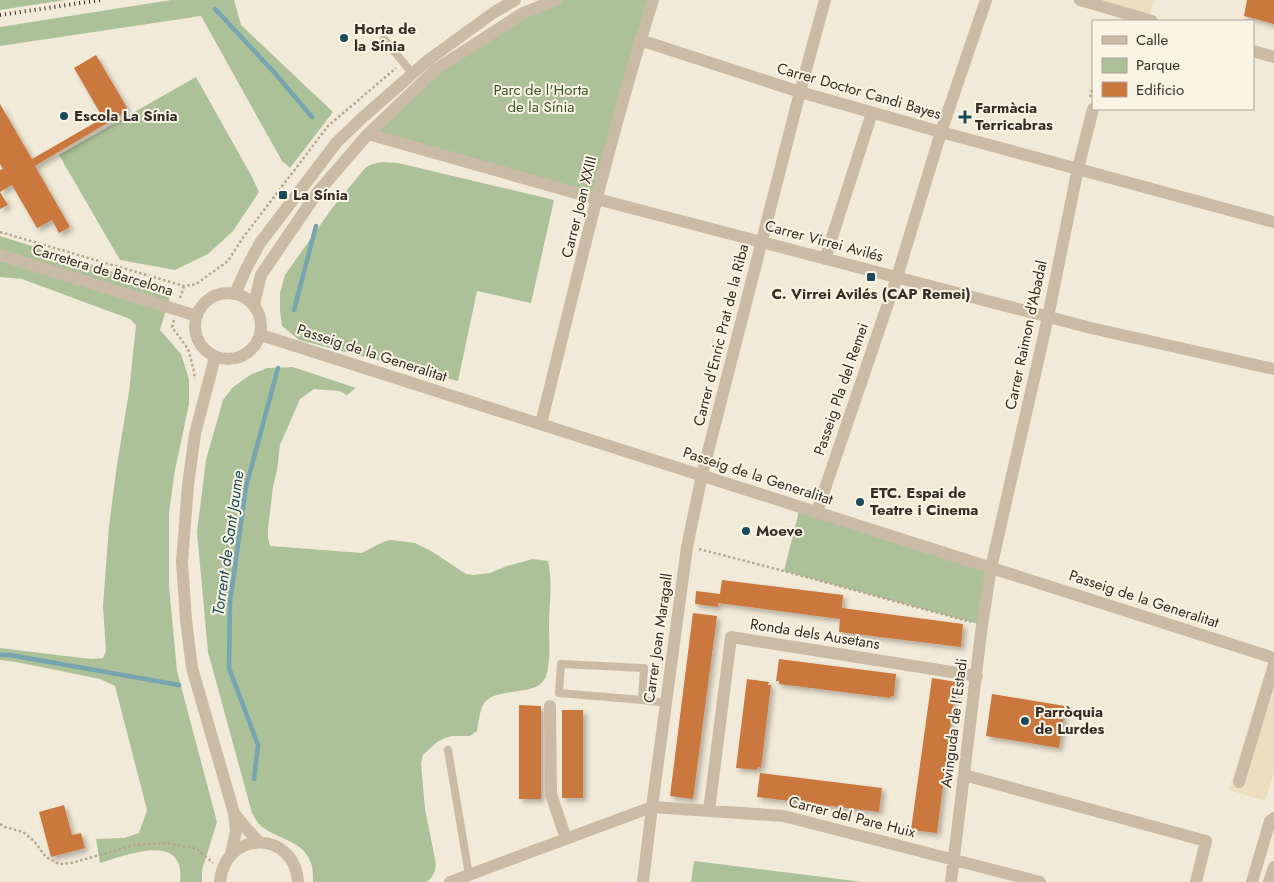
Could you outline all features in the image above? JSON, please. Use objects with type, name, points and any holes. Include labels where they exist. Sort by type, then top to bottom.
[{"type":"street","points":[[235,294],[260,243],[337,142],[427,61],[493,13],[515,0]]},
{"type":"street","points":[[254,304],[261,276],[317,193],[368,134],[435,70],[523,13],[556,0]]},
{"type":"street","name":"Carrer Joan XXIII","points":[[541,424],[597,199],[640,40],[653,0]]},
{"type":"street","name":"Carrer d'Enric Prat de la Riba","points":[[702,475],[825,0]]},
{"type":"street","name":"Passeig Pla del Remei","points":[[817,512],[897,277],[941,132],[986,0]]},
{"type":"street","points":[[1080,0],[1117,16],[1145,20]]},
{"type":"street","name":"Carrer Doctor Candi Bayes","points":[[640,40],[800,92],[872,113],[1274,222]]},
{"type":"street","points":[[1254,51],[1274,57]]},
{"type":"street","name":"Carrer Raimon d'Abadal","points":[[991,568],[1048,317],[1078,168],[1094,110]]},
{"type":"street","points":[[825,258],[872,113]]},
{"type":"street","name":"Carrer Virrei Avilés","points":[[368,134],[597,199],[1048,317],[1274,369]]},
{"type":"street","name":"Carretera de Barcelona","points":[[0,255],[197,316]]},
{"type":"street","points":[[225,293],[235,294],[254,304],[262,324],[261,335],[256,345],[248,354],[226,360],[215,357],[200,344],[195,326],[201,307],[208,300],[225,293]]},
{"type":"street","name":"Passeig de la Generalitat","points":[[261,335],[1274,658]]},
{"type":"street","points":[[215,357],[195,434],[188,485],[182,562],[192,668],[234,814],[236,832],[231,854],[221,876]]},
{"type":"street","name":"Carrer Joan Maragall","points":[[643,882],[687,546],[702,475]]},
{"type":"street","name":"Avinguda de l'Estadi","points":[[951,882],[982,625],[991,568]]},
{"type":"street","name":"Ronda dels Ausetans","points":[[709,811],[731,637],[977,676]]},
{"type":"street","points":[[1239,782],[1274,665]]},
{"type":"street","points":[[550,706],[550,794],[566,838]]},
{"type":"street","points":[[964,775],[1206,841],[1196,882]]},
{"type":"street","points":[[450,882],[470,878],[566,838],[652,807]]},
{"type":"street","name":"Carrer del Pare Huix","points":[[652,807],[784,816],[1040,882]]},
{"type":"street","points":[[234,814],[259,842]]},
{"type":"street","points":[[1252,882],[1270,821],[1274,818]]},
{"type":"street","points":[[231,854],[249,844],[259,842],[272,845],[284,851],[292,861],[297,873],[298,882]]},
{"type":"street","points":[[1269,882],[1274,867]]},
{"type":"lane","points":[[384,39],[412,73]]},
{"type":"lane","points":[[642,700],[644,668],[561,664],[559,693],[666,703]]},
{"type":"lane","points":[[448,750],[470,878]]},
{"type":"path","points":[[0,232],[184,286]]},
{"type":"path","points":[[687,546],[982,625]]},
{"type":"path","points":[[0,824],[23,832],[46,857],[59,864],[71,863],[135,845],[167,843],[197,849],[221,876]]},
{"type":"green space","points":[[0,0],[65,0],[0,10]]},
{"type":"green space","points":[[171,0],[234,0],[241,25],[333,112],[290,168],[282,161],[201,16],[0,46],[0,27]]},
{"type":"green space","name":"Parc de l'Horta de la Sínia","points":[[556,0],[653,0],[597,199],[368,134],[435,70]]},
{"type":"green space","points":[[196,77],[259,192],[233,231],[208,254],[175,270],[120,260],[59,155]]},
{"type":"green space","points":[[382,162],[398,163],[554,200],[531,303],[477,291],[458,381],[299,340],[282,326],[280,293],[285,275],[333,207],[366,167]]},
{"type":"green space","points":[[0,236],[172,290],[160,330],[181,354],[189,379],[189,404],[175,470],[169,513],[169,586],[177,671],[217,822],[202,870],[202,882],[180,882],[179,866],[174,856],[164,851],[139,852],[100,863],[96,839],[124,838],[139,833],[147,810],[115,686],[100,679],[0,660],[0,648],[91,659],[103,658],[106,651],[103,606],[109,526],[129,392],[136,325],[130,319],[22,279],[0,277]]},
{"type":"green space","points":[[293,367],[356,388],[347,395],[339,391],[314,389],[300,399],[280,445],[268,528],[270,546],[362,553],[390,540],[415,543],[466,574],[474,575],[490,573],[533,559],[548,561],[551,585],[549,664],[544,680],[533,688],[493,696],[482,707],[477,731],[470,736],[445,738],[437,742],[423,755],[421,763],[425,809],[436,864],[433,874],[426,882],[313,882],[312,866],[303,851],[261,826],[252,813],[208,652],[197,532],[206,460],[223,400],[232,388],[252,374],[267,368]]},
{"type":"green space","points":[[800,507],[991,568],[982,625],[784,571]]},
{"type":"green space","points":[[694,861],[863,882],[691,882]]},
{"type":"shaded area","points":[[1097,0],[1155,0],[1149,15]]},
{"type":"shaded area","points":[[1264,676],[1274,679],[1274,772],[1265,801],[1229,790]]},
{"type":"building","points":[[1247,0],[1274,0],[1274,24],[1244,16]]},
{"type":"building","points":[[96,55],[126,106],[126,112],[35,166],[70,227],[59,233],[52,220],[37,228],[12,185],[0,192],[0,170],[3,169],[0,164],[0,104],[32,159],[103,118],[74,68]]},
{"type":"building","points":[[0,192],[8,205],[0,209]]},
{"type":"building","points":[[722,580],[843,595],[842,608],[963,624],[961,647],[839,632],[840,619],[718,603],[718,607],[695,604],[696,591],[720,594]]},
{"type":"building","points":[[693,613],[717,616],[693,799],[670,796]]},
{"type":"building","points":[[779,659],[896,674],[894,696],[890,698],[779,684],[779,681],[776,681]]},
{"type":"building","points":[[932,678],[956,682],[937,833],[911,830]]},
{"type":"building","points":[[747,679],[769,682],[768,685],[771,685],[761,768],[758,767],[757,770],[736,768]]},
{"type":"building","name":"Parròquia de Lurdes","points":[[992,694],[1065,706],[1059,748],[986,736]]},
{"type":"building","points":[[519,705],[541,706],[541,799],[519,799]]},
{"type":"building","points":[[562,710],[583,710],[583,798],[562,798]]},
{"type":"building","points":[[760,773],[882,788],[879,812],[757,797]]},
{"type":"building","points":[[64,805],[72,835],[81,833],[85,848],[51,857],[39,812]]},
{"type":"waterway","name":"Torrent de Sant Jaume","points":[[215,9],[273,71],[312,117]]},
{"type":"waterway","name":"Torrent de Sant Jaume","points":[[294,310],[316,226]]},
{"type":"waterway","name":"Torrent de Sant Jaume","points":[[254,779],[258,745],[229,668],[230,603],[246,487],[278,368]]},
{"type":"waterway","points":[[0,655],[10,655],[179,685]]},
{"type":"railway","points":[[0,15],[101,0]]},
{"type":"place","name":"Horta de la Sínia","points":[[344,38]]},
{"type":"place","name":"Escola La Sínia","points":[[64,116]]},
{"type":"place","name":"Farmàcia Terricabras","points":[[965,117]]},
{"type":"place","name":"La Sínia","points":[[283,195]]},
{"type":"place","name":"C. Virrei Avilés (CAP Remei)","points":[[871,277]]},
{"type":"place","name":"ETC. Espai de Teatre i Cinema","points":[[860,502]]},
{"type":"place","name":"Moeve","points":[[746,531]]},
{"type":"place","name":"Parròquia de Lurdes","points":[[1025,721]]}]
